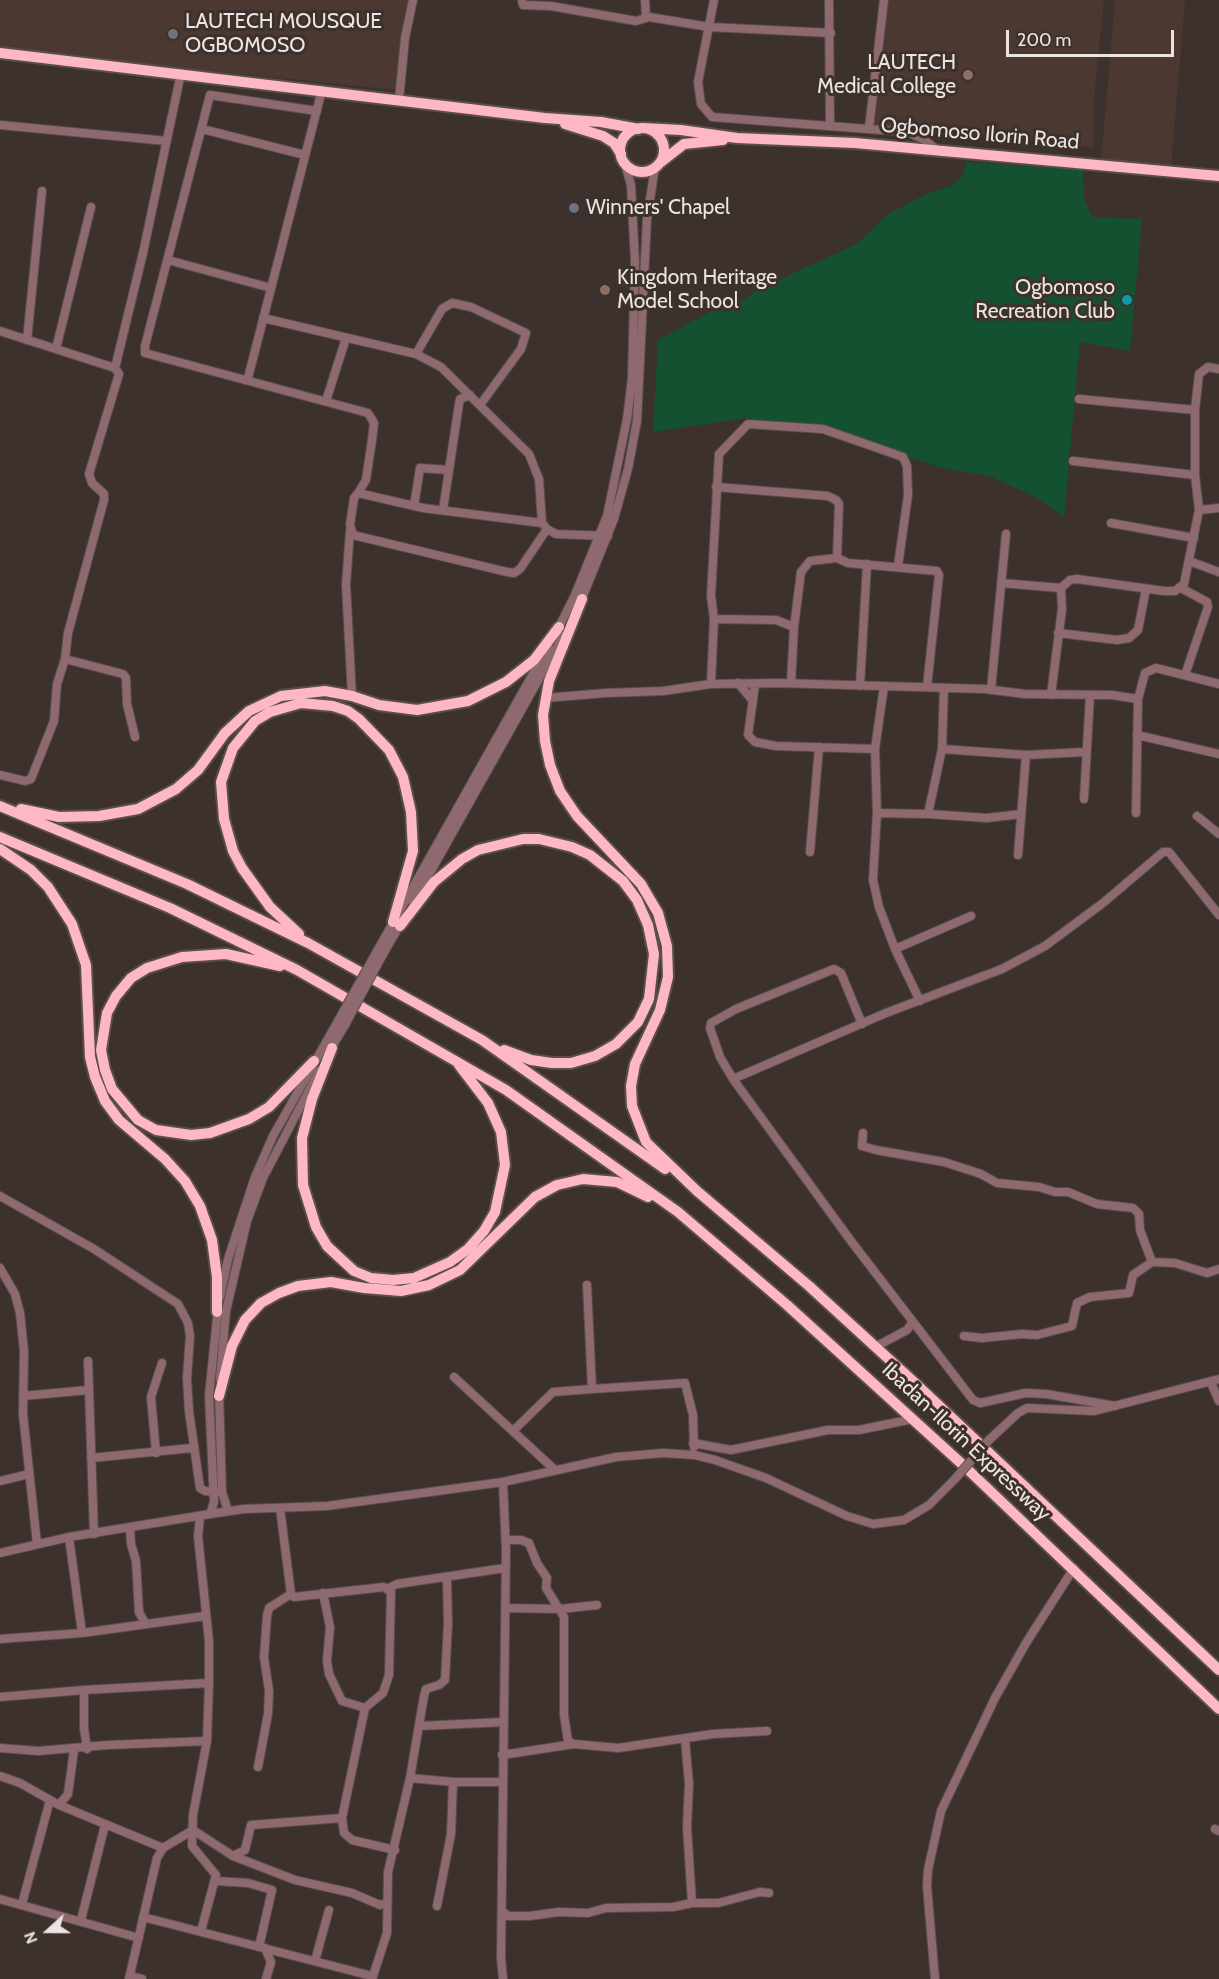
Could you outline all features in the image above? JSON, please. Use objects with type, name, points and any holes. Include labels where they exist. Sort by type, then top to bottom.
[{"type":"highway","points":[[0,53],[641,128],[650,130],[662,140],[664,155],[658,165]]},
{"type":"highway","points":[[545,118],[603,136],[614,143],[623,158],[635,170],[642,172],[658,165],[684,144],[737,138]]},
{"type":"highway","points":[[623,158],[624,138],[641,128],[681,130],[737,138]]},
{"type":"highway","name":"Ogbomoso Ilorin Road","points":[[737,138],[855,143],[1219,176]]},
{"type":"highway","points":[[582,599],[545,698],[545,741],[550,765],[560,791],[577,816],[641,884],[658,913],[667,946],[668,977],[660,1010],[635,1064],[631,1086],[632,1106],[646,1142],[697,1191]]},
{"type":"highway","points":[[0,805],[59,817],[99,816],[138,809],[183,783],[198,770],[236,722],[265,702],[312,691],[352,696],[379,705],[417,710],[468,701],[506,682],[534,660],[559,627]]},
{"type":"highway","points":[[308,943],[251,884],[233,851],[220,801],[221,782],[233,748],[255,721],[285,706],[318,703],[348,711],[370,728],[389,750],[399,770],[411,812],[413,851],[396,924]]},
{"type":"highway","points":[[0,805],[187,884],[308,943],[482,1040],[697,1191]]},
{"type":"highway","points":[[0,837],[170,908],[297,970],[506,1090],[678,1212]]},
{"type":"highway","points":[[396,924],[434,882],[462,859],[478,849],[523,839],[540,839],[572,847],[590,855],[623,881],[637,900],[648,926],[654,954],[649,999],[638,1022],[616,1044],[595,1056],[571,1062],[552,1064],[531,1060],[482,1040]]},
{"type":"highway","points":[[0,849],[31,870],[48,887],[72,924],[86,965],[90,1057],[95,1077],[105,1101],[119,1120],[165,1159],[185,1181],[200,1206],[212,1240],[217,1276],[217,1312]]},
{"type":"highway","points":[[297,970],[226,954],[182,957],[147,968],[131,978],[116,996],[107,1013],[102,1041],[103,1060],[112,1089],[138,1120],[156,1131],[192,1135],[210,1133],[249,1119],[269,1107],[314,1061]]},
{"type":"highway","points":[[332,1048],[312,1099],[302,1138],[303,1185],[308,1207],[327,1246],[341,1262],[354,1271],[371,1278],[393,1280],[431,1272],[468,1250],[489,1221],[502,1189],[506,1165],[501,1132],[488,1103],[475,1083],[450,1056]]},
{"type":"highway","points":[[219,1396],[232,1346],[245,1320],[261,1304],[279,1293],[298,1286],[332,1282],[400,1291],[429,1285],[460,1270],[535,1197],[557,1185],[583,1179],[617,1182],[678,1212]]},
{"type":"highway","name":"Ibadan-Ilorin Expressway","points":[[697,1191],[875,1347],[1219,1670]]},
{"type":"highway","name":"Ibadan-Ilorin Expressway","points":[[678,1212],[788,1305],[913,1419],[1074,1568],[1219,1709]]},
{"type":"street","points":[[399,100],[405,38],[413,0]]},
{"type":"street","points":[[522,0],[523,5],[551,6],[636,21],[646,17],[709,27],[831,33]]},
{"type":"street","points":[[645,0],[646,17]]},
{"type":"street","points":[[714,0],[698,82],[701,104],[712,117],[907,132],[923,139],[938,151]]},
{"type":"street","points":[[829,0],[830,126]]},
{"type":"street","points":[[869,128],[884,0]]},
{"type":"street","points":[[115,368],[181,73]]},
{"type":"street","points":[[245,380],[248,378],[322,90]]},
{"type":"street","points":[[317,111],[214,94],[209,99],[145,353],[368,413],[373,418],[366,480],[354,498],[350,531],[346,585],[352,696]]},
{"type":"street","points":[[0,125],[167,141]]},
{"type":"street","points":[[202,129],[306,155]]},
{"type":"street","points":[[396,924],[559,627],[604,536],[627,419],[632,354],[635,261],[633,215],[631,185],[623,158]]},
{"type":"street","points":[[228,1511],[218,1492],[209,1396],[217,1312],[228,1259],[255,1177],[273,1136],[314,1061],[341,1023],[582,599],[628,469],[637,421],[647,219],[658,165]]},
{"type":"street","points":[[27,340],[42,191]]},
{"type":"street","points":[[56,350],[91,207]]},
{"type":"street","points":[[168,260],[271,288]]},
{"type":"street","points":[[416,354],[442,309],[452,303],[471,307],[526,333],[521,349],[480,405]]},
{"type":"street","points":[[263,318],[416,354],[441,368],[521,444],[535,464],[539,479],[544,526],[520,569],[514,573],[456,562],[353,535],[350,531]]},
{"type":"street","points":[[0,331],[115,368],[119,374],[89,474],[92,483],[104,494],[105,500],[70,625],[65,659],[57,684],[54,720],[31,779],[25,781],[0,775]]},
{"type":"street","points":[[326,402],[346,338]]},
{"type":"street","points":[[632,354],[642,355]]},
{"type":"street","points":[[1181,588],[1184,584],[1199,510],[1194,475],[1195,410],[1199,374],[1208,367],[1219,369]]},
{"type":"street","points":[[443,510],[460,399],[470,395]]},
{"type":"street","points":[[1079,399],[1195,410]]},
{"type":"street","points":[[627,419],[637,421]]},
{"type":"street","points":[[711,684],[714,619],[711,596],[719,454],[748,424],[823,429],[898,454],[908,466],[908,495],[898,566]]},
{"type":"street","points":[[1072,461],[1194,475]]},
{"type":"street","points":[[414,506],[420,468],[449,470]]},
{"type":"street","points":[[716,487],[828,496],[836,500],[839,504],[837,558]]},
{"type":"street","points":[[358,493],[414,506],[544,526],[556,534],[604,536]]},
{"type":"street","points":[[1199,510],[1219,508]]},
{"type":"street","points":[[1111,523],[1194,538]]},
{"type":"street","points":[[991,690],[1006,534]]},
{"type":"street","points":[[791,683],[794,627],[804,565],[810,561],[837,558],[841,561],[867,564],[933,569],[939,575],[927,687]]},
{"type":"street","points":[[1189,561],[1219,572]]},
{"type":"street","points":[[860,686],[867,564]]},
{"type":"street","points":[[1001,583],[1061,588],[1070,580],[1077,579],[1164,591],[1181,588],[1207,602],[1208,607],[1185,675]]},
{"type":"street","points":[[1051,695],[1062,609],[1061,588]]},
{"type":"street","points":[[1058,633],[1117,640],[1129,638],[1138,630],[1146,589]]},
{"type":"street","points":[[714,619],[776,620],[794,627]]},
{"type":"street","points":[[65,659],[123,674],[126,678],[128,704],[135,737]]},
{"type":"street","points":[[1136,813],[1138,699],[1148,670],[1156,668],[1219,684]]},
{"type":"street","points":[[738,683],[753,701]]},
{"type":"street","points":[[545,698],[606,693],[663,692],[711,684],[791,683],[927,687],[1138,699]]},
{"type":"street","points":[[756,685],[748,735],[750,739],[776,746],[875,749]]},
{"type":"street","points":[[884,686],[875,749],[877,813],[873,880],[879,907],[895,949],[920,1001]]},
{"type":"street","points":[[928,814],[942,749],[944,688]]},
{"type":"street","points":[[1084,799],[1090,695]]},
{"type":"street","points":[[1137,735],[1219,754]]},
{"type":"street","points":[[810,852],[819,747]]},
{"type":"street","points":[[942,749],[1026,755],[1085,752]]},
{"type":"street","points":[[1018,855],[1026,755]]},
{"type":"street","points":[[877,813],[987,818],[1021,814]]},
{"type":"street","points":[[1197,816],[1219,834]]},
{"type":"street","points":[[733,1079],[862,1024],[1002,969],[1064,935],[1166,851],[1173,856],[1219,915]]},
{"type":"street","points":[[895,949],[971,916]]},
{"type":"street","points":[[862,1024],[841,973],[834,969],[736,1009],[711,1023],[710,1028],[720,1057],[733,1079],[912,1323],[973,1400],[980,1403],[1026,1393],[1046,1394],[1115,1406]]},
{"type":"street","points":[[210,1514],[218,1492],[219,1396],[226,1311],[247,1221],[263,1178],[332,1048],[341,1023]]},
{"type":"street","points":[[863,1133],[862,1146],[876,1150],[944,1162],[981,1174],[997,1183],[1039,1186],[1055,1192],[1068,1192],[1097,1204],[1133,1208],[1139,1214],[1140,1230],[1152,1262]]},
{"type":"street","points":[[0,1196],[94,1249],[178,1304],[188,1323],[190,1336],[187,1378],[192,1448],[200,1488],[218,1492]]},
{"type":"street","points":[[964,1336],[982,1338],[1037,1335],[1072,1326],[1077,1303],[1090,1297],[1128,1293],[1133,1275],[1152,1262],[1175,1263],[1206,1273],[1219,1269]]},
{"type":"street","points":[[0,1268],[15,1294],[20,1313],[24,1351],[23,1396],[37,1544]]},
{"type":"street","points":[[587,1285],[592,1389]]},
{"type":"street","points":[[875,1347],[908,1330],[912,1323]]},
{"type":"street","points":[[88,1361],[94,1534]]},
{"type":"street","points":[[156,1453],[151,1397],[162,1363]]},
{"type":"street","points":[[454,1377],[555,1470]]},
{"type":"street","points":[[0,1553],[69,1538],[228,1511],[327,1506],[503,1482],[616,1457],[663,1453],[695,1455],[766,1478],[847,1515],[873,1524],[904,1520],[929,1505],[989,1440],[1018,1413],[1027,1408],[1094,1411],[1152,1394],[1219,1379]]},
{"type":"street","points":[[513,1431],[542,1400],[553,1392],[685,1383],[688,1384],[693,1415],[695,1455]]},
{"type":"street","points":[[1209,1383],[1219,1391]]},
{"type":"street","points":[[1209,1383],[1219,1401]]},
{"type":"street","points":[[23,1396],[88,1390]]},
{"type":"street","points":[[693,1443],[731,1450],[828,1430],[859,1430],[913,1419]]},
{"type":"street","points":[[91,1458],[192,1448]]},
{"type":"street","points":[[0,1481],[29,1474]]},
{"type":"street","points":[[503,1482],[506,1540],[502,1755],[501,1958],[503,1979]]},
{"type":"street","points":[[280,1509],[291,1594]]},
{"type":"street","points":[[200,1517],[198,1536],[209,1641],[209,1683],[207,1741],[193,1815],[193,1830],[194,1850],[214,1871],[216,1881],[201,1931]]},
{"type":"street","points":[[130,1527],[131,1544],[136,1561],[139,1612],[145,1623]]},
{"type":"street","points":[[69,1538],[81,1633]]},
{"type":"street","points":[[506,1540],[522,1540],[529,1543],[537,1563],[547,1578],[546,1588],[560,1609],[566,1630],[564,1715],[567,1741],[574,1744]]},
{"type":"street","points":[[291,1594],[294,1597],[389,1588],[398,1584],[505,1568]]},
{"type":"street","points":[[935,1979],[927,1886],[928,1870],[941,1811],[995,1698],[1026,1642],[1074,1568]]},
{"type":"street","points":[[143,1917],[372,1978],[387,1933],[388,1872],[395,1850],[410,1778],[426,1689],[439,1685],[445,1680],[448,1624],[447,1578]]},
{"type":"street","points":[[389,1588],[389,1675],[383,1693],[365,1708],[342,1818],[344,1833],[352,1840],[395,1850]]},
{"type":"street","points":[[323,1593],[330,1627],[327,1661],[329,1674],[342,1701],[365,1708]]},
{"type":"street","points":[[258,1767],[268,1714],[269,1691],[264,1657],[267,1616],[269,1608],[291,1594]]},
{"type":"street","points":[[505,1608],[560,1609],[597,1605]]},
{"type":"street","points":[[0,1639],[81,1633],[206,1616]]},
{"type":"street","points":[[0,1697],[209,1683]]},
{"type":"street","points":[[84,1690],[84,1728],[87,1749]]},
{"type":"street","points":[[420,1726],[504,1722]]},
{"type":"street","points":[[502,1755],[574,1744],[618,1748],[713,1734],[767,1731]]},
{"type":"street","points":[[685,1739],[689,1784],[687,1827],[692,1903]]},
{"type":"street","points":[[0,1748],[38,1752],[87,1749],[108,1745],[207,1741]]},
{"type":"street","points":[[59,1805],[68,1794],[74,1750]]},
{"type":"street","points":[[0,1776],[20,1783],[59,1805],[163,1848]]},
{"type":"street","points":[[410,1778],[453,1782],[503,1782]]},
{"type":"street","points":[[436,1906],[451,1834],[453,1782]]},
{"type":"street","points":[[22,1904],[50,1800]]},
{"type":"street","points":[[232,1856],[245,1850],[251,1825],[342,1818]]},
{"type":"street","points":[[81,1920],[105,1825]]},
{"type":"street","points":[[142,1979],[130,1978],[157,1858],[163,1848],[193,1830]]},
{"type":"street","points":[[193,1830],[232,1856],[295,1880],[352,1893],[380,1905],[387,1903]]},
{"type":"street","points":[[216,1881],[248,1883],[272,1890],[262,1947],[271,1962],[266,1979]]},
{"type":"street","points":[[502,1911],[508,1916],[559,1912],[588,1913],[606,1908],[673,1907],[692,1903],[717,1903],[760,1892],[770,1893]]},
{"type":"street","points":[[0,1899],[140,1938]]},
{"type":"street","points":[[315,1961],[329,1910]]},
{"type":"shaded area","points":[[0,0],[409,0],[396,90],[0,49]]},
{"type":"shaded area","name":"LAUTECH Medical College","points":[[888,0],[1104,0],[1094,98],[1093,148],[873,125]]},
{"type":"shaded area","points":[[1115,0],[1185,0],[1171,166],[1101,161]]},
{"type":"green space","points":[[966,162],[1083,170],[1084,199],[1092,217],[1142,219],[1130,351],[1080,342],[1064,517],[1039,499],[990,476],[942,468],[815,426],[745,418],[653,432],[658,340],[714,310],[729,311],[759,289],[857,244],[887,215],[926,194],[951,186],[963,176]]},
{"type":"place","name":"LAUTECH MOUSQUE OGBOMOSO","points":[[173,34]]},
{"type":"place","name":"LAUTECH Medical College","points":[[968,75]]},
{"type":"place","name":"Winners' Chapel","points":[[574,208]]},
{"type":"place","name":"Kingdom Heritage Model School","points":[[605,290]]},
{"type":"place","name":"Ogbomoso Recreation Club","points":[[1127,300]]}]
